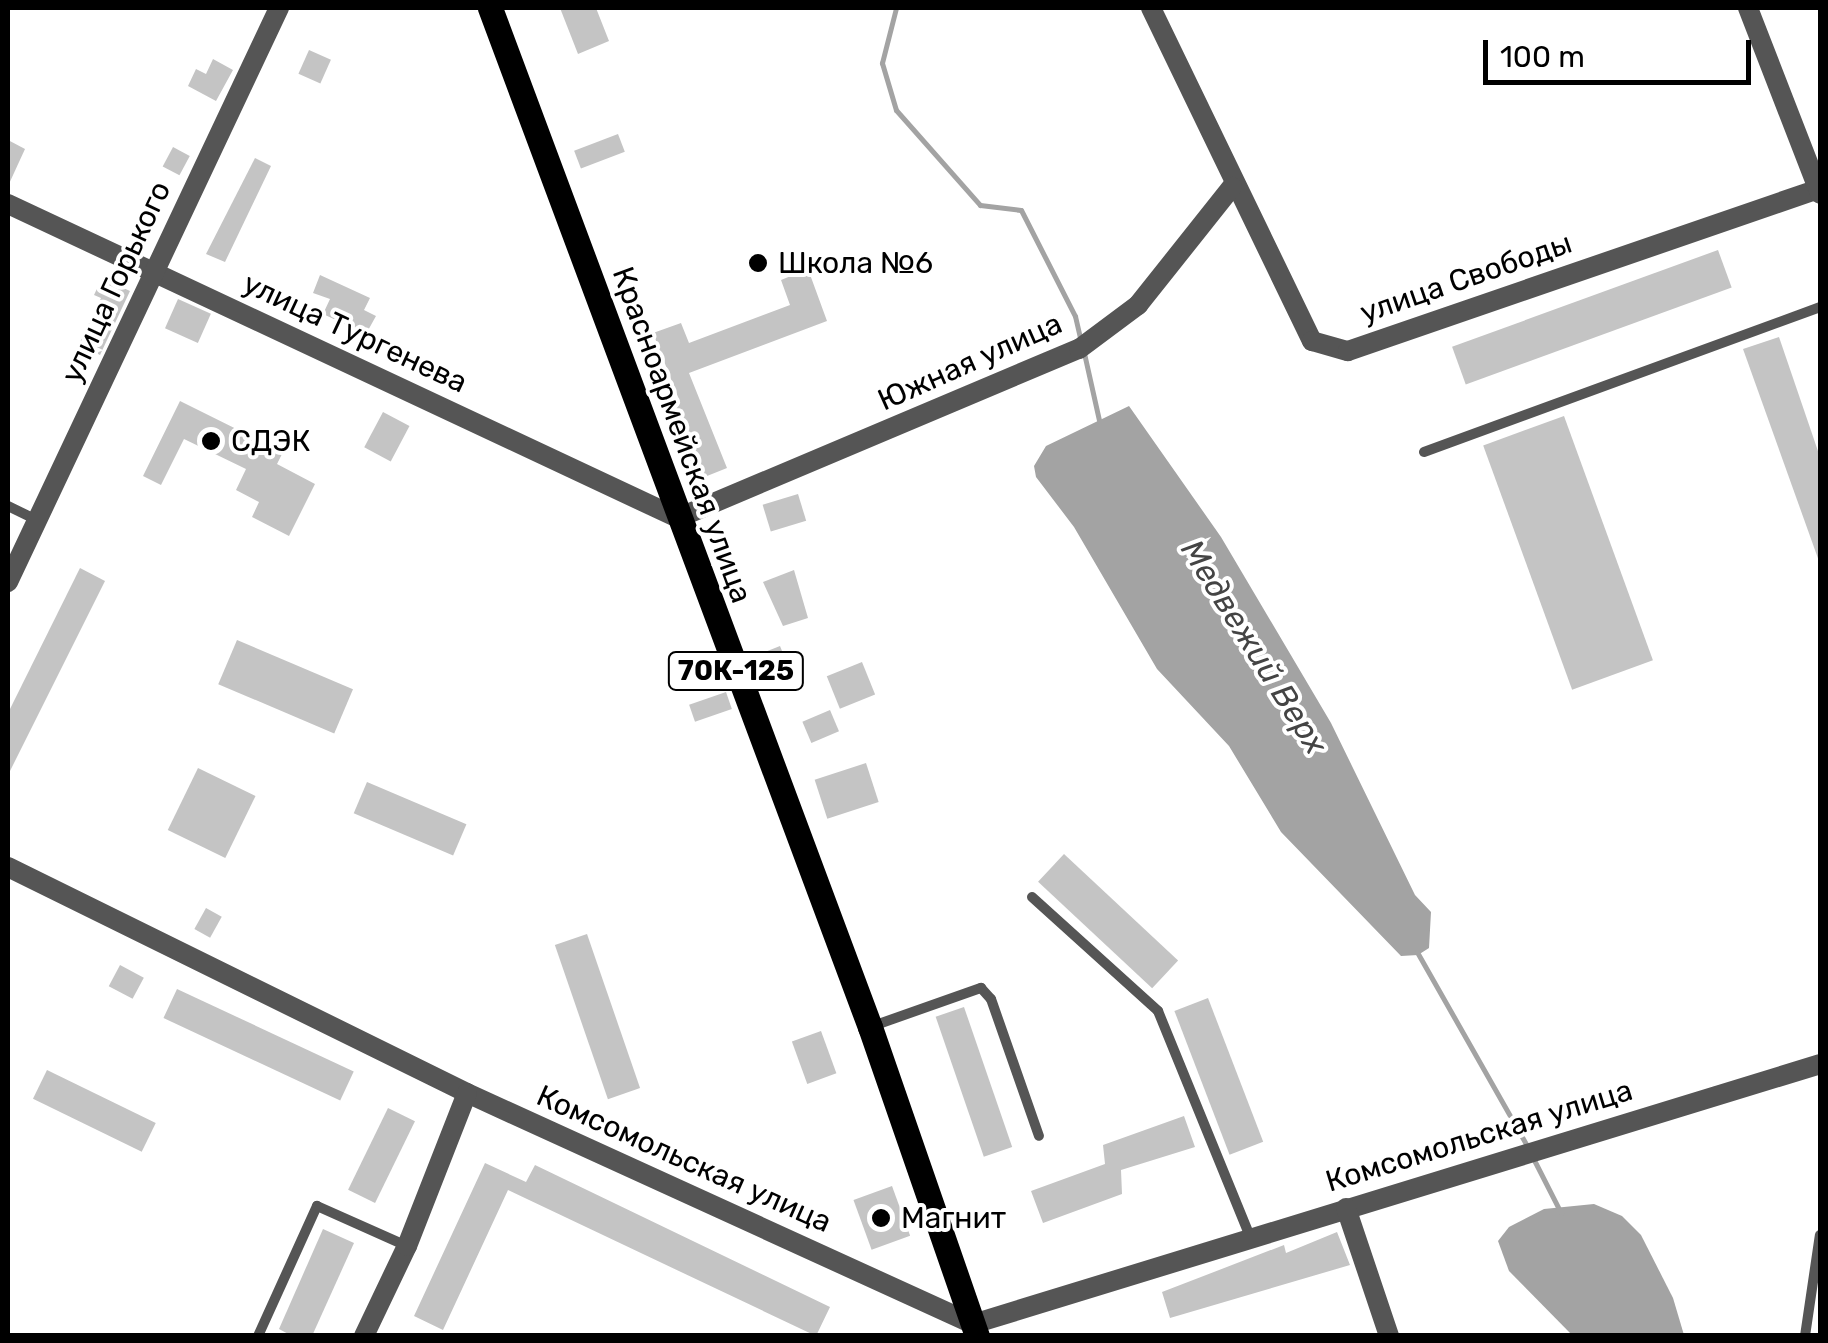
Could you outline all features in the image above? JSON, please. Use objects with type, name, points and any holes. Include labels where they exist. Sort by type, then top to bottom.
[{"type":"main road","name":"Красноармейская улица","points":[[490,8],[870,1027],[975,1330]]},
{"type":"street","name":"улица Горького","points":[[8,582],[279,8]]},
{"type":"street","name":"улица Свободы","points":[[1151,8],[1232,187],[1312,342],[1348,351],[1820,191]]},
{"type":"street","points":[[1748,8],[1820,191]]},
{"type":"street","name":"Южная улица","points":[[678,518],[1079,348],[1138,304],[1232,187]]},
{"type":"street","name":"улица Тургенева","points":[[8,204],[678,518]]},
{"type":"street","name":"Комсомольская улица","points":[[8,866],[467,1093],[975,1330],[1250,1236],[1820,1064]]},
{"type":"street","points":[[364,1336],[408,1246],[467,1093]]},
{"type":"street","points":[[1346,1208],[1389,1336]]},
{"type":"lane","points":[[1424,452],[1820,307]]},
{"type":"lane","points":[[8,506],[37,520]]},
{"type":"lane","points":[[1032,897],[1158,1011],[1250,1236]]},
{"type":"lane","points":[[870,1027],[981,988],[991,999],[1039,1136]]},
{"type":"lane","points":[[258,1336],[317,1206],[408,1246]]},
{"type":"lane","points":[[1805,1336],[1820,1235]]},
{"type":"water","points":[[1129,406],[1221,537],[1331,723],[1415,895],[1431,912],[1429,948],[1418,955],[1401,956],[1281,832],[1229,746],[1157,669],[1074,527],[1036,477],[1034,466],[1046,446]]},
{"type":"water","points":[[1594,1204],[1622,1216],[1641,1235],[1673,1298],[1684,1335],[1572,1335],[1509,1271],[1498,1241],[1509,1227],[1544,1209]]},
{"type":"building","points":[[560,8],[596,8],[609,41],[578,54]]},
{"type":"building","points":[[309,50],[331,60],[320,84],[298,74]]},
{"type":"building","points":[[213,59],[233,70],[216,101],[188,86],[196,69],[206,74]]},
{"type":"building","points":[[618,134],[625,152],[581,169],[574,151]]},
{"type":"building","points":[[8,140],[25,149],[8,186]]},
{"type":"building","points":[[173,147],[190,156],[179,175],[163,166]]},
{"type":"building","points":[[255,158],[271,166],[225,262],[206,254]]},
{"type":"building","points":[[1718,250],[1732,288],[1466,384],[1452,347]]},
{"type":"building","points":[[808,269],[827,321],[689,373],[727,468],[697,480],[668,400],[678,397],[653,333],[681,323],[689,343],[790,305],[781,280]]},
{"type":"building","points":[[320,275],[370,298],[364,310],[376,316],[366,334],[323,314],[330,299],[313,293]]},
{"type":"building","points":[[102,278],[130,291],[100,355],[79,344],[101,298],[94,295]]},
{"type":"building","points":[[178,299],[211,314],[198,343],[165,328]]},
{"type":"building","points":[[1779,337],[1820,457],[1820,564],[1743,349]]},
{"type":"building","points":[[180,401],[283,452],[277,464],[315,484],[289,536],[252,517],[259,502],[236,490],[246,469],[184,439],[161,485],[143,476]]},
{"type":"building","points":[[383,412],[409,426],[391,461],[364,447]]},
{"type":"building","points":[[1564,416],[1653,660],[1572,690],[1483,445]]},
{"type":"building","points":[[798,494],[806,521],[771,532],[763,505]]},
{"type":"building","points":[[80,568],[105,581],[8,775],[8,713]]},
{"type":"building","points":[[794,570],[808,618],[783,626],[763,582]]},
{"type":"building","points":[[237,640],[353,689],[334,733],[218,684]]},
{"type":"building","points":[[780,646],[790,671],[772,678],[762,653]]},
{"type":"building","points":[[862,662],[875,694],[840,709],[827,676]]},
{"type":"building","points":[[726,692],[732,709],[695,722],[689,705]]},
{"type":"building","points":[[830,710],[839,731],[811,743],[802,722]]},
{"type":"building","points":[[866,763],[879,802],[827,819],[815,780]]},
{"type":"building","points":[[198,768],[256,796],[225,858],[168,830]]},
{"type":"building","points":[[367,782],[466,824],[453,855],[354,813]]},
{"type":"building","points":[[1064,854],[1178,960],[1152,988],[1038,882]]},
{"type":"building","points":[[206,908],[222,917],[210,938],[194,929]]},
{"type":"building","points":[[587,934],[640,1088],[608,1099],[555,945]]},
{"type":"building","points":[[120,965],[144,978],[133,999],[109,986]]},
{"type":"building","points":[[177,989],[354,1071],[340,1100],[163,1018]]},
{"type":"building","points":[[1208,998],[1263,1142],[1230,1155],[1174,1011]]},
{"type":"building","points":[[964,1007],[1012,1147],[984,1157],[936,1017]]},
{"type":"building","points":[[821,1031],[836,1073],[807,1084],[792,1042]]},
{"type":"building","points":[[47,1070],[156,1123],[142,1152],[33,1099]]},
{"type":"building","points":[[388,1108],[415,1121],[375,1203],[348,1190]]},
{"type":"building","points":[[1184,1116],[1195,1147],[1121,1170],[1122,1194],[1043,1223],[1031,1191],[1105,1164],[1103,1145]]},
{"type":"building","points":[[485,1163],[526,1182],[535,1165],[830,1307],[816,1336],[508,1190],[443,1330],[414,1316]]},
{"type":"building","name":"Магнит","points":[[892,1186],[910,1236],[872,1250],[853,1200]]},
{"type":"building","points":[[323,1229],[354,1243],[312,1336],[292,1336],[279,1329]]},
{"type":"building","points":[[1337,1232],[1350,1265],[1170,1318],[1162,1292],[1284,1245],[1286,1253]]},
{"type":"waterway","name":"Медвежий Верх","points":[[896,8],[882,63],[896,110],[980,205],[1021,210],[1075,316],[1081,342]]},
{"type":"waterway","name":"Медвежий Верх","points":[[1084,353],[1099,420]]},
{"type":"waterway","name":"Медвежий Верх","points":[[1417,952],[1527,1146]]},
{"type":"waterway","name":"Медвежий Верх","points":[[1532,1156],[1561,1213]]},
{"type":"place","name":"Школа №6","points":[[758,263]]},
{"type":"place","name":"СДЭК","points":[[211,441]]},
{"type":"place","name":"Магнит","points":[[881,1218]]}]
